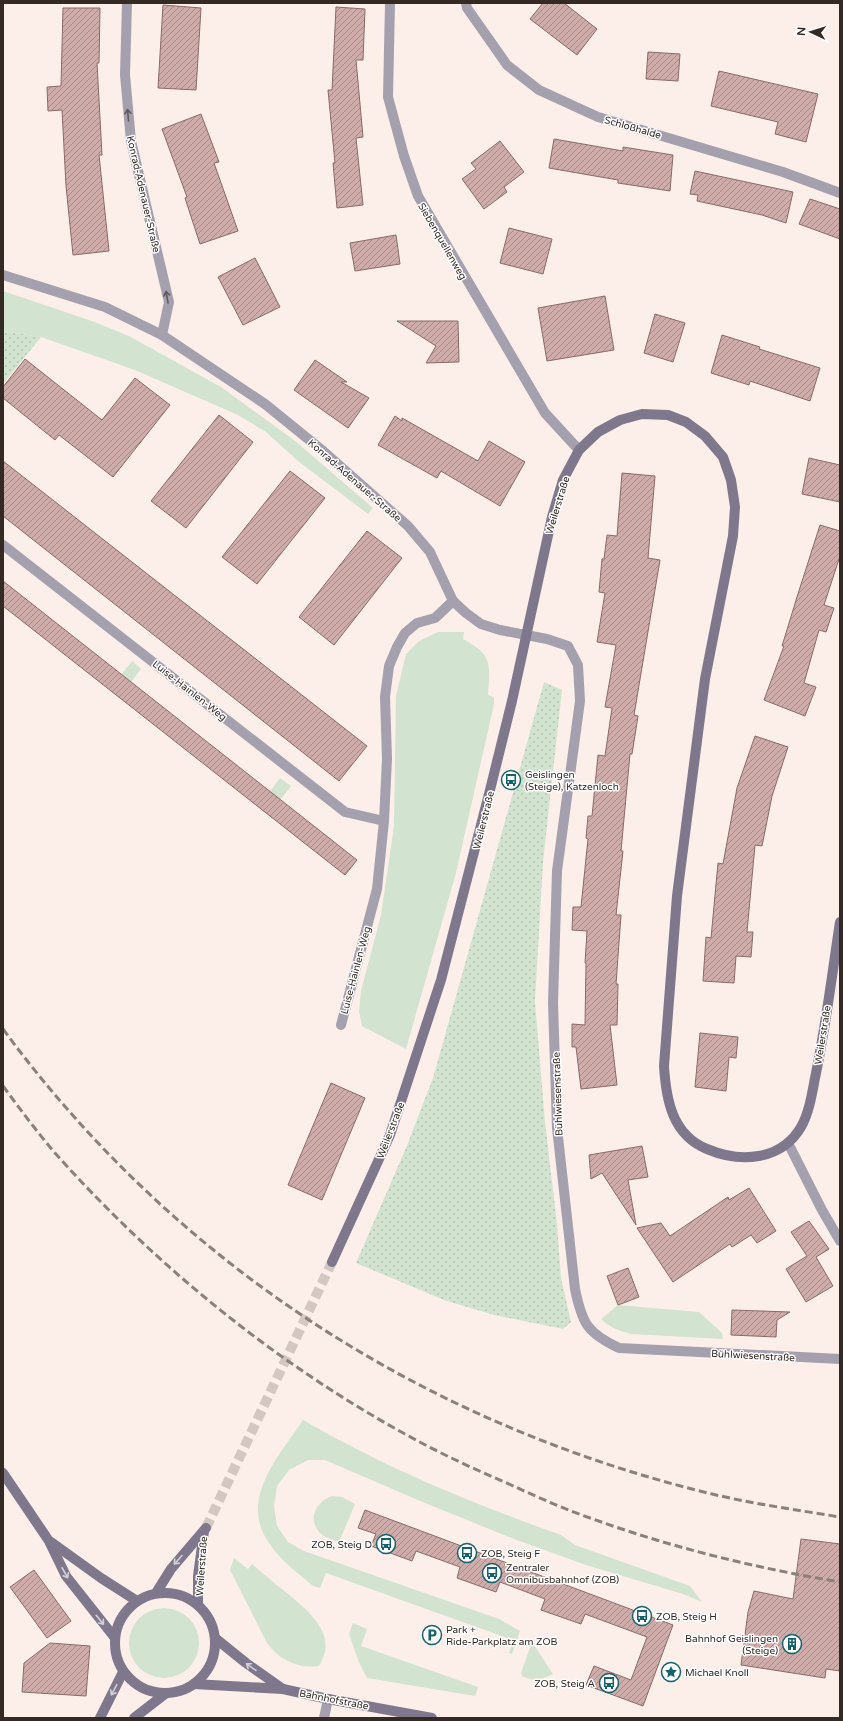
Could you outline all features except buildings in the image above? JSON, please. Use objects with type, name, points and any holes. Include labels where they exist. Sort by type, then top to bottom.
[{"type":"street","name":"Konrad-Adenauer-Straße","points":[[128,3],[125,75],[131,141],[169,302],[162,335]]},
{"type":"street","name":"Siebenquellenweg","points":[[390,3],[388,97],[404,156],[418,196],[545,413],[579,450]]},
{"type":"street","name":"Schloßhalde","points":[[466,3],[467,8],[507,65],[539,90],[598,117],[783,172],[840,193]]},
{"type":"street","name":"Konrad-Adenauer-Straße","points":[[3,275],[105,308],[162,335],[265,404],[323,451],[408,526],[430,552],[453,601],[481,624],[500,630],[526,634]]},
{"type":"street","name":"Weilerstraße","points":[[332,1262],[390,1135],[441,980],[489,794],[552,517],[563,480],[579,450],[598,432],[620,420],[642,414],[668,415],[686,422],[705,436],[723,457],[731,480],[735,507],[733,536],[705,679],[677,896],[664,1066],[665,1092],[670,1110],[681,1130],[699,1146],[719,1154],[743,1158],[769,1154],[788,1143],[801,1127],[808,1109],[819,1058],[840,922]]},
{"type":"street","name":"Luise-Hainlen-Weg","points":[[3,545],[345,812],[384,821]]},
{"type":"street","name":"Luise-Hainlen-Weg","points":[[341,1025],[377,888],[384,821],[387,759],[385,697],[389,666],[405,633],[417,623],[435,618],[453,601]]},
{"type":"street","name":"Bühlwiesenstraße","points":[[526,634],[568,646],[578,665],[580,701],[557,871],[554,1003],[557,1128],[575,1289],[579,1310],[587,1326],[600,1339],[619,1348],[840,1359]]},
{"type":"street","points":[[788,1143],[822,1210],[840,1241]]},
{"type":"street","points":[[3,1473],[49,1541],[66,1576],[115,1638]]},
{"type":"street","name":"Weilerstraße","points":[[156,1593],[171,1569],[205,1530],[198,1576],[198,1605]]},
{"type":"street","points":[[49,1541],[101,1578],[137,1601]]},
{"type":"street","points":[[156,1593],[178,1595],[189,1599],[198,1605],[207,1614],[215,1638],[215,1651],[211,1664],[204,1675],[185,1690],[165,1694],[141,1688],[131,1681],[124,1672],[116,1656],[115,1638],[118,1624],[126,1611],[137,1601],[156,1593]]},
{"type":"street","name":"Bahnhofstraße","points":[[215,1638],[246,1663],[283,1689]]},
{"type":"street","points":[[100,1718],[124,1672]]},
{"type":"street","name":"Bahnhofstraße","points":[[194,1684],[283,1689],[328,1699],[432,1718]]},
{"type":"street","points":[[134,1718],[165,1694]]},
{"type":"street","points":[[324,1718],[328,1699]]},
{"type":"green space","points":[[3,291],[92,321],[129,336],[221,387],[294,440],[373,508],[368,514],[298,461],[266,432],[238,415],[135,370],[41,337],[3,331]]},
{"type":"green space","points":[[3,331],[41,337],[3,384]]},
{"type":"green space","points":[[438,632],[464,632],[463,639],[480,650],[485,656],[488,661],[489,668],[488,695],[494,697],[494,704],[456,873],[406,1049],[362,1026],[359,1011],[361,991],[381,915],[394,826],[396,696],[406,654],[419,641]]},
{"type":"green space","points":[[132,661],[141,669],[119,698],[109,690]]},
{"type":"green space","points":[[544,682],[562,690],[543,862],[535,1001],[545,1122],[557,1224],[561,1278],[571,1322],[563,1329],[494,1315],[444,1300],[356,1263],[406,1148],[433,1078]]},
{"type":"green space","points":[[280,778],[291,786],[269,815],[258,807]]},
{"type":"green space","points":[[618,1305],[699,1312],[722,1333],[723,1339],[631,1334],[623,1332],[612,1327],[601,1319]]},
{"type":"green space","points":[[303,1420],[366,1454],[429,1484],[561,1535],[575,1545],[690,1586],[702,1602],[683,1594],[586,1565],[514,1539],[325,1460],[308,1460],[289,1470],[277,1486],[274,1506],[277,1526],[288,1542],[304,1551],[499,1619],[520,1631],[512,1654],[509,1653],[513,1640],[326,1573],[320,1588],[313,1586],[273,1549],[261,1527],[258,1510],[260,1494],[266,1478],[274,1463]]},
{"type":"green space","points":[[332,1496],[342,1497],[355,1504],[339,1542],[321,1534],[317,1529],[314,1518],[314,1513],[319,1505],[327,1498]]},
{"type":"green space","points":[[234,1558],[248,1569],[252,1564],[296,1600],[312,1616],[319,1625],[326,1644],[319,1666],[312,1667],[297,1665],[283,1659],[267,1643],[230,1570]]},
{"type":"green space","points":[[157,1608],[171,1608],[184,1614],[193,1623],[197,1629],[199,1643],[197,1657],[189,1668],[178,1676],[171,1678],[157,1678],[150,1676],[139,1668],[131,1657],[129,1650],[129,1636],[131,1629],[139,1618],[150,1610]]},
{"type":"green space","points":[[353,1623],[367,1629],[361,1646],[478,1687],[475,1696],[367,1678],[359,1662],[349,1634]]},
{"type":"green space","points":[[532,1642],[553,1674],[538,1680],[522,1676],[521,1673]]},
{"type":"tunnel","points":[[206,1528],[332,1262]]},
{"type":"railway","points":[[3,1029],[72,1114],[147,1192],[229,1262],[316,1324],[408,1379],[505,1426],[607,1464],[728,1498],[840,1517]]},
{"type":"railway","points":[[3,1086],[55,1153],[133,1234],[175,1272],[263,1343],[356,1406],[405,1434],[470,1467],[582,1515],[684,1548],[746,1564],[840,1582]]},
{"type":"place","name":"Geislingen (Steige), Katzenloch","points":[[511,780]]},
{"type":"place","name":"ZOB, Steig D","points":[[386,1544]]},
{"type":"place","name":"ZOB, Steig F","points":[[467,1553]]},
{"type":"place","name":"Zentraler Omnibusbahnhof (ZOB)","points":[[492,1573]]},
{"type":"place","name":"ZOB, Steig H","points":[[642,1616]]},
{"type":"place","name":"Park + Ride-Parkplatz am ZOB","points":[[432,1635]]},
{"type":"place","name":"Bahnhof Geislingen (Steige)","points":[[792,1644]]},
{"type":"place","name":"Michael Knoll","points":[[671,1672]]},
{"type":"place","name":"ZOB, Steig A","points":[[609,1683]]}]
